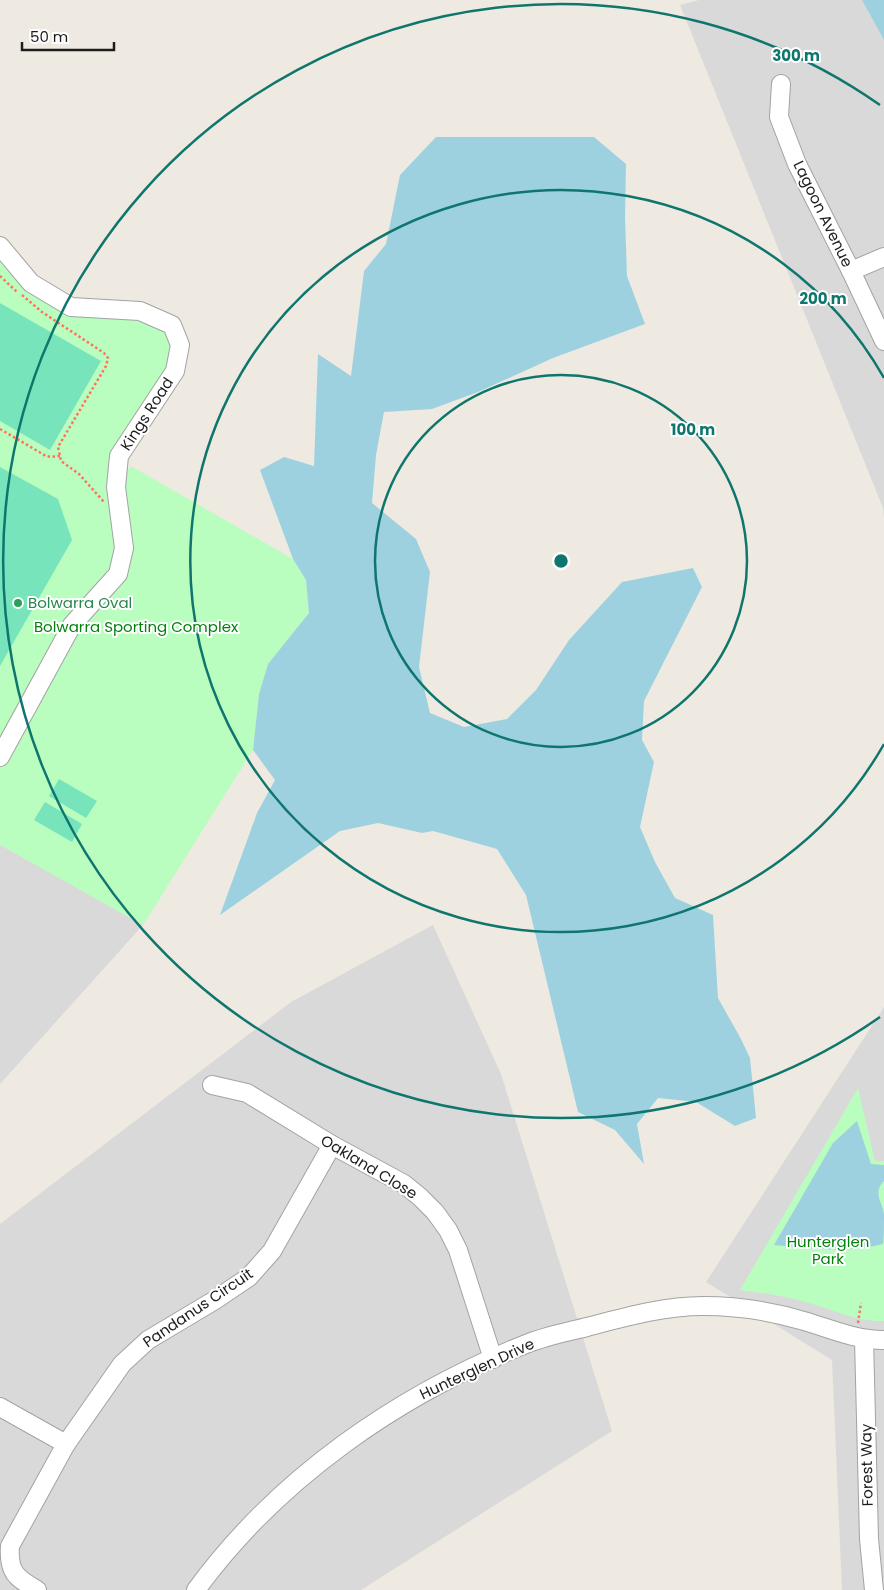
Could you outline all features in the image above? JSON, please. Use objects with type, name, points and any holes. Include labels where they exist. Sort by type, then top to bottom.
[{"type":"street","name":"Lagoon Avenue","points":[[781,84],[779,117],[797,164],[884,341]]},
{"type":"street","name":"Kings Road","points":[[0,246],[31,284],[71,307],[140,311],[172,325],[180,345],[175,371],[119,456],[116,487],[124,548],[118,574],[72,625],[0,757]]},
{"type":"street","points":[[851,271],[884,257]]},
{"type":"street","name":"Oakland Close","points":[[212,1085],[247,1093],[332,1145],[404,1184],[420,1197],[435,1212],[448,1230],[458,1250],[492,1359]]},
{"type":"street","name":"Pandanus Circuit","points":[[37,1590],[21,1581],[12,1570],[9,1559],[10,1546],[66,1444],[122,1364],[148,1340],[215,1300],[249,1276],[272,1251],[332,1145]]},
{"type":"street","name":"Hunterglen Drive","points":[[196,1590],[235,1542],[286,1492],[321,1462],[377,1420],[445,1380],[528,1343],[610,1321],[670,1308],[702,1306],[736,1307],[771,1312],[850,1337],[884,1340]]},
{"type":"street","name":"Forest Way","points":[[864,1339],[868,1539],[874,1590]]},
{"type":"street","points":[[0,1407],[66,1444]]},
{"type":"path","points":[[0,276],[42,312],[104,353],[108,358],[106,366],[58,446],[61,461],[79,474],[106,505]]},
{"type":"path","points":[[0,429],[46,456],[60,456]]},
{"type":"path","points":[[858,1323],[861,1303]]},
{"type":"shaded area","points":[[699,0],[884,0],[884,518],[883,508],[680,5]]},
{"type":"shaded area","points":[[0,844],[143,925],[0,1084]]},
{"type":"shaded area","points":[[433,925],[501,1074],[612,1431],[361,1590],[0,1590],[0,1224],[291,1002]]},
{"type":"shaded area","points":[[884,1007],[884,1590],[842,1590],[832,1360],[706,1282]]},
{"type":"green space","name":"Bolwarra Sporting Complex","points":[[0,246],[71,307],[172,325],[180,345],[119,456],[117,486],[131,466],[293,559],[306,580],[309,613],[268,664],[259,694],[253,750],[143,925],[0,845]]},
{"type":"green space","points":[[0,303],[101,361],[50,450],[0,421]]},
{"type":"green space","name":"Bolwarra Oval","points":[[0,467],[58,499],[72,540],[0,666]]},
{"type":"green space","points":[[59,779],[97,801],[86,818],[49,796]]},
{"type":"green space","points":[[45,802],[82,824],[72,842],[34,820]]},
{"type":"green space","name":"Hunterglen Park","points":[[858,1088],[875,1161],[884,1161],[884,1321],[863,1319],[797,1300],[740,1290]]},
{"type":"water","points":[[862,0],[884,0],[884,41],[883,38]]},
{"type":"water","points":[[436,137],[594,137],[626,164],[627,276],[645,324],[553,358],[478,392],[432,409],[384,412],[376,455],[372,503],[416,539],[430,572],[419,667],[430,713],[464,727],[507,719],[536,690],[569,640],[622,582],[693,568],[702,587],[644,701],[642,740],[654,762],[640,827],[655,862],[675,898],[713,915],[718,998],[750,1058],[756,1118],[735,1126],[696,1102],[658,1098],[637,1124],[644,1164],[615,1130],[578,1112],[526,895],[497,849],[433,831],[422,833],[378,823],[340,831],[220,915],[257,813],[275,780],[253,750],[259,694],[268,664],[309,613],[306,580],[293,559],[260,470],[284,457],[314,466],[318,354],[351,376],[364,271],[386,244],[400,175]]},
{"type":"water","points":[[857,1121],[871,1164],[884,1165],[884,1181],[878,1194],[884,1215],[883,1244],[842,1250],[774,1245],[833,1143]]},
{"type":"place","name":"Bolwarra Oval","points":[[18,603]]}]
